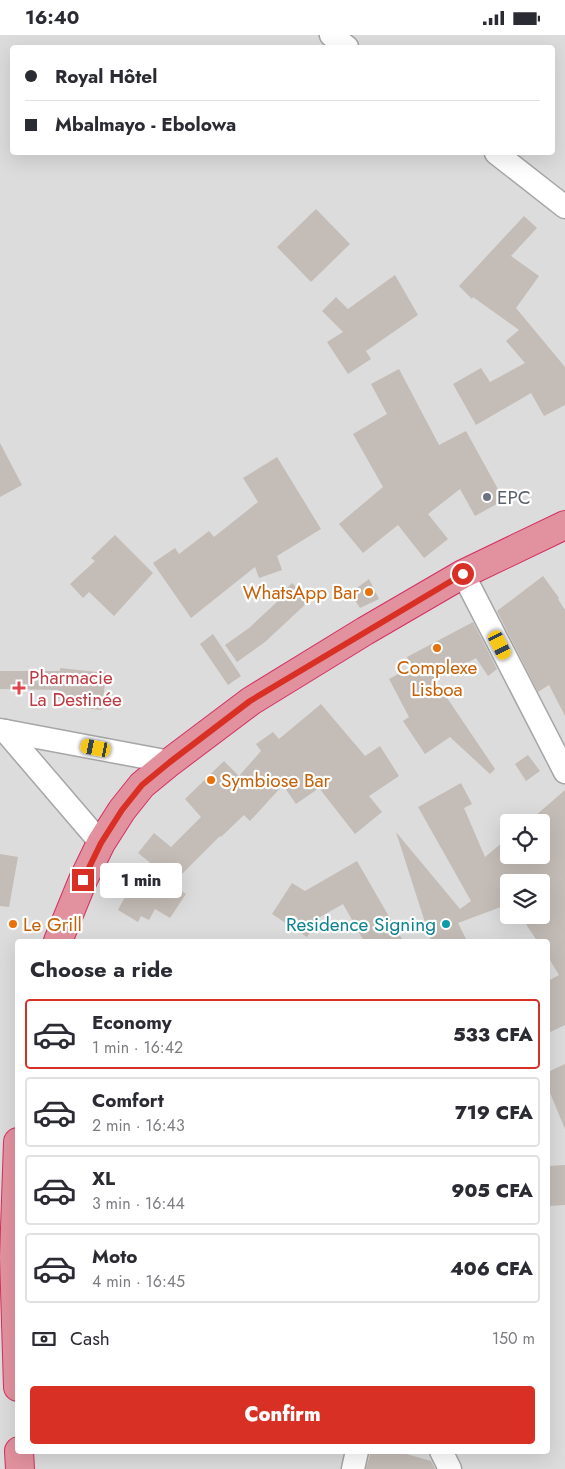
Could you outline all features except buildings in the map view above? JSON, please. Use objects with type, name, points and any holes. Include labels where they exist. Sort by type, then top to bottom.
[{"type":"highway","points":[[59,939],[83,880],[101,843],[122,810],[142,785],[170,762],[250,701],[463,574],[565,525]]},
{"type":"highway","points":[[15,1174],[7,1257],[15,1352]]},
{"type":"highway","points":[[19,1454],[20,1469]]},
{"type":"street","points":[[331,35],[344,45]]},
{"type":"street","points":[[499,155],[565,207]]},
{"type":"street","points":[[463,574],[565,772]]},
{"type":"street","points":[[2,730],[170,762]]},
{"type":"street","points":[[2,730],[101,843]]},
{"type":"street","points":[[353,1469],[356,1454]]},
{"type":"street","points":[[443,1454],[450,1469]]},
{"type":"shaded area","points":[[0,35],[565,35],[565,1469],[0,1469]]},
{"type":"place","name":"EPC","points":[[487,497]]},
{"type":"place","name":"WhatsApp Bar","points":[[369,592]]},
{"type":"place","name":"Complexe Lisboa","points":[[437,648]]},
{"type":"place","name":"Pharmacie La Destinée","points":[[19,688]]},
{"type":"place","name":"Symbiose Bar","points":[[211,780]]},
{"type":"place","name":"Le Grill","points":[[13,924]]},
{"type":"place","name":"Residence Signing","points":[[446,924]]},
{"type":"route","points":[[83,880],[101,843],[122,810],[142,785],[170,762],[250,701],[463,574]]}]
